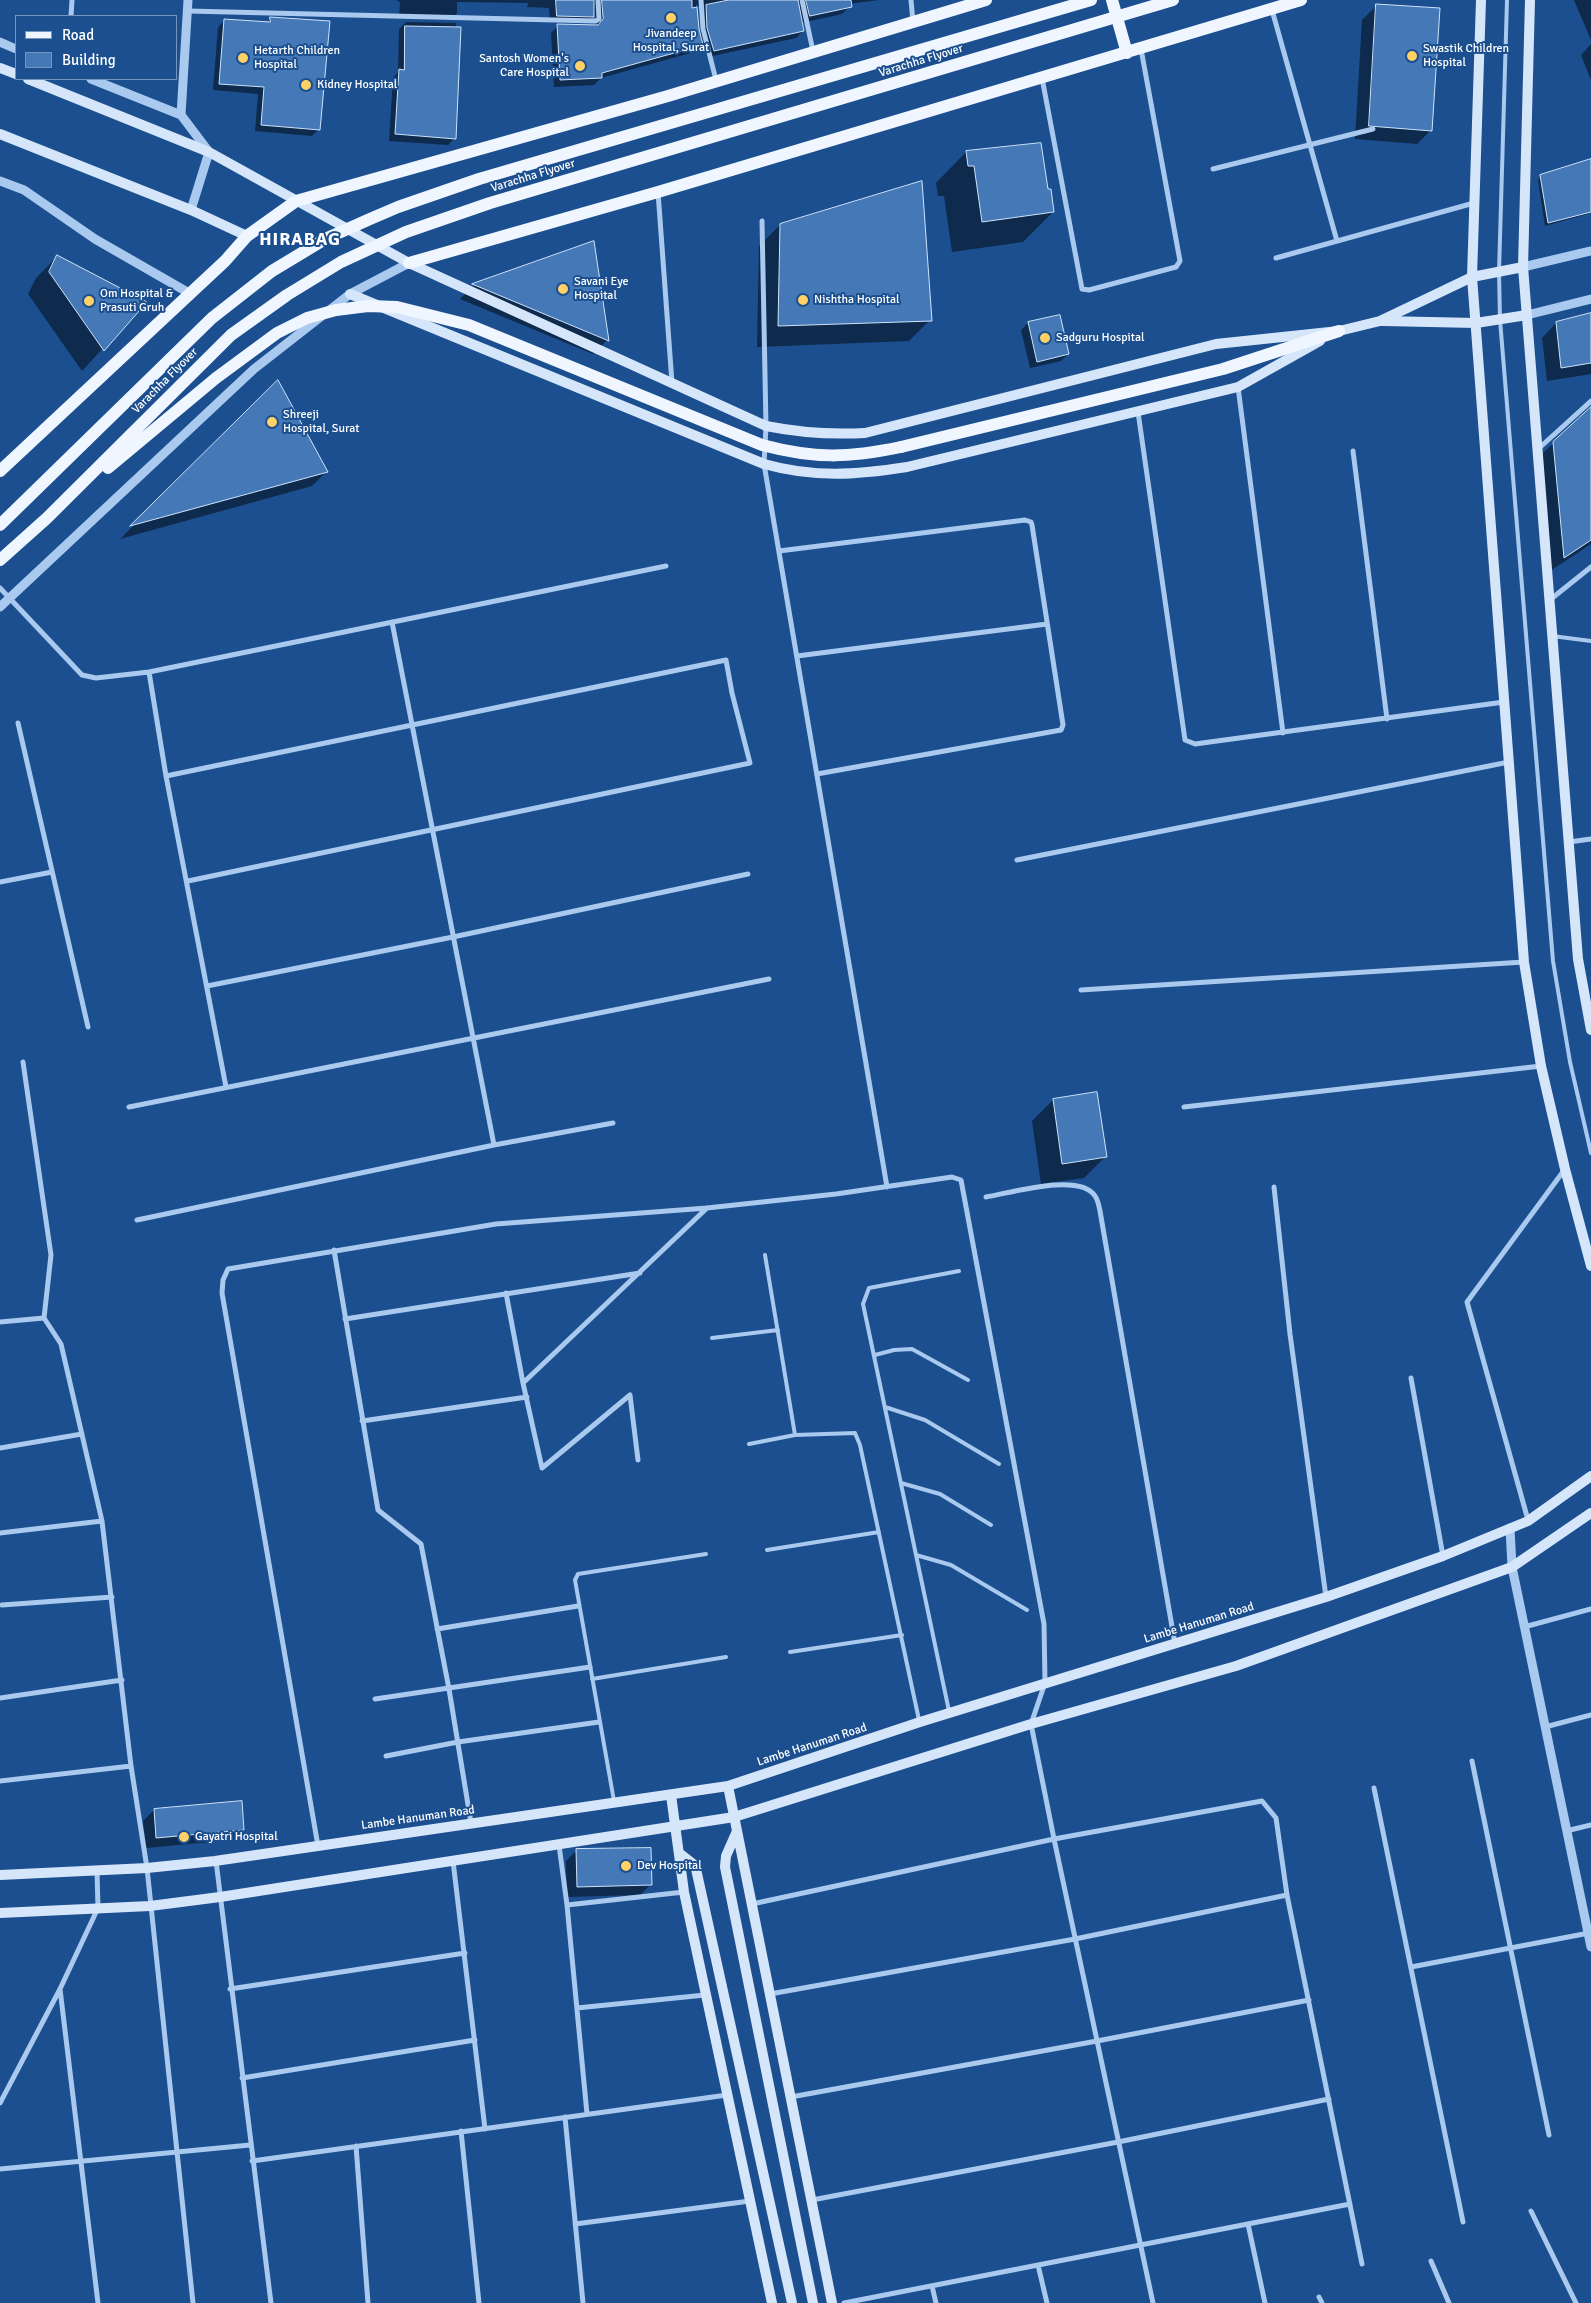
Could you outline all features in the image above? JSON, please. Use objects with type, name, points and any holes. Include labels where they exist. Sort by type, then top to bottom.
[{"type":"main road","points":[[0,471],[225,261],[247,236],[296,201],[716,81],[986,0]]},
{"type":"main road","name":"Varachha Flyover","points":[[0,525],[212,318],[272,271],[325,239],[398,207],[479,179],[1091,0]]},
{"type":"main road","points":[[1112,0],[1127,53]]},
{"type":"main road","name":"Varachha Flyover","points":[[0,560],[47,518],[231,335],[287,295],[342,262],[406,232],[500,200],[1173,0]]},
{"type":"main road","points":[[409,263],[658,192],[1301,0]]},
{"type":"main road","points":[[1481,0],[1472,276],[1524,962],[1541,1066],[1565,1169],[1591,1266]]},
{"type":"main road","points":[[1530,0],[1523,267],[1578,958],[1591,1030]]},
{"type":"main road","points":[[0,68],[15,74]]},
{"type":"main road","points":[[30,80],[209,152],[409,263],[766,426],[797,432],[828,435],[865,433],[1216,344],[1338,330],[1380,321],[1476,323],[1526,315]]},
{"type":"main road","points":[[0,134],[190,210],[247,236]]},
{"type":"main road","points":[[1380,321],[1472,276],[1523,267]]},
{"type":"main road","points":[[350,294],[764,464],[792,472],[826,474],[862,474],[907,467],[1238,387],[1338,330]]},
{"type":"main road","points":[[47,518],[216,378],[277,333],[308,318],[336,310],[368,306],[397,307],[470,325],[762,445],[785,451],[826,457],[863,455],[901,447],[1223,369],[1338,330]]},
{"type":"main road","name":"Lambe Hanuman Road","points":[[0,1874],[97,1871],[216,1861],[728,1786],[920,1722],[1326,1597],[1444,1556],[1528,1521],[1591,1476]]},
{"type":"main road","points":[[0,1913],[150,1906],[220,1897],[734,1817],[1031,1724],[1236,1666],[1512,1567],[1591,1513]]},
{"type":"main road","points":[[728,1786],[832,2303]]},
{"type":"main road","points":[[671,1795],[684,1892],[772,2303]]},
{"type":"main road","points":[[737,1831],[726,1856],[725,1868],[813,2303]]},
{"type":"main road","points":[[679,1853],[693,1864],[696,1870],[792,2303]]},
{"type":"street","points":[[72,0],[72,15]]},
{"type":"street","points":[[181,115],[188,0]]},
{"type":"street","points":[[188,11],[596,21],[599,19],[598,0]]},
{"type":"street","points":[[701,0],[703,29],[716,81]]},
{"type":"street","points":[[802,0],[814,52]]},
{"type":"street","points":[[911,0],[913,22]]},
{"type":"street","points":[[1272,9],[1337,242]]},
{"type":"street","points":[[0,42],[15,49]]},
{"type":"street","points":[[1042,78],[1082,289],[1089,290],[1176,267],[1180,261],[1140,49]]},
{"type":"street","points":[[94,80],[181,115],[209,152],[190,210]]},
{"type":"street","points":[[1213,169],[1373,129]]},
{"type":"street","points":[[0,181],[24,190],[95,239],[189,293]]},
{"type":"street","points":[[658,192],[672,384]]},
{"type":"street","points":[[1276,258],[1474,203]]},
{"type":"street","points":[[762,221],[766,426],[764,464],[887,1187]]},
{"type":"street","points":[[1523,267],[1591,251]]},
{"type":"street","points":[[0,606],[141,472],[254,369],[350,294],[409,263]]},
{"type":"street","points":[[1526,315],[1591,299]]},
{"type":"street","points":[[1238,387],[1283,733]]},
{"type":"street","points":[[1537,451],[1591,401]]},
{"type":"street","points":[[1138,412],[1185,740],[1195,744],[1505,702]]},
{"type":"street","points":[[1353,451],[1387,719]]},
{"type":"street","points":[[779,551],[1028,520],[1032,525],[1063,725],[1061,730],[817,774]]},
{"type":"street","points":[[0,588],[82,675],[96,678],[148,672],[666,566]]},
{"type":"street","points":[[1550,600],[1591,567]]},
{"type":"street","points":[[392,622],[494,1145]]},
{"type":"street","points":[[797,656],[1047,624]]},
{"type":"street","points":[[166,776],[726,660],[732,693],[750,763],[188,881]]},
{"type":"street","points":[[148,672],[166,776],[188,881],[226,1087]]},
{"type":"street","points":[[18,723],[88,1027]]},
{"type":"street","points":[[1017,860],[1509,762]]},
{"type":"street","points":[[1569,842],[1591,839]]},
{"type":"street","points":[[0,882],[52,872]]},
{"type":"street","points":[[207,986],[453,937],[748,874]]},
{"type":"street","points":[[1081,990],[1524,962]]},
{"type":"street","points":[[128,1107],[769,979]]},
{"type":"street","points":[[22,1062],[51,1255],[44,1318],[61,1344],[102,1521],[131,1766],[146,1868],[193,2303]]},
{"type":"street","points":[[1184,1106],[1541,1066]]},
{"type":"street","points":[[137,1220],[613,1122]]},
{"type":"street","points":[[1528,1521],[1467,1302],[1565,1169]]},
{"type":"street","points":[[318,1846],[222,1288],[228,1269],[496,1224],[708,1208],[887,1187],[952,1177],[961,1180],[1044,1624],[1045,1683],[1031,1724],[1153,2303]]},
{"type":"street","points":[[986,1197],[1061,1184],[1084,1188],[1095,1195],[1100,1211],[1175,1644]]},
{"type":"street","points":[[1274,1187],[1290,1334],[1326,1597]]},
{"type":"street","points":[[523,1382],[708,1208]]},
{"type":"street","points":[[334,1250],[378,1510],[421,1544],[449,1689],[471,1823]]},
{"type":"street","points":[[345,1320],[640,1273]]},
{"type":"street","points":[[506,1293],[542,1468],[630,1395],[638,1460]]},
{"type":"street","points":[[0,1322],[44,1318]]},
{"type":"street","points":[[1411,1378],[1444,1556]]},
{"type":"street","points":[[362,1421],[526,1397]]},
{"type":"street","points":[[0,1448],[82,1434]]},
{"type":"street","points":[[0,1533],[102,1521]]},
{"type":"street","points":[[1510,1528],[1512,1567],[1591,1947]]},
{"type":"street","points":[[2,1605],[112,1597]]},
{"type":"street","points":[[437,1629],[578,1606]]},
{"type":"street","points":[[1524,1627],[1591,1609]]},
{"type":"street","points":[[375,1699],[590,1667]]},
{"type":"street","points":[[0,1698],[122,1680]]},
{"type":"street","points":[[1545,1727],[1591,1715]]},
{"type":"street","points":[[386,1756],[458,1742],[599,1722]]},
{"type":"street","points":[[1472,1761],[1549,2135]]},
{"type":"street","points":[[0,1781],[131,1766]]},
{"type":"street","points":[[1374,1788],[1463,2222]]},
{"type":"street","points":[[752,1904],[1054,1839],[1262,1800],[1276,1818],[1287,1895],[1362,2264]]},
{"type":"street","points":[[1566,1831],[1591,1825]]},
{"type":"street","points":[[559,1845],[567,1905],[587,2114]]},
{"type":"street","points":[[216,1861],[230,1990],[271,2303]]},
{"type":"street","points":[[453,1861],[485,2128]]},
{"type":"street","points":[[0,2103],[60,1990],[98,1908],[97,1871]]},
{"type":"street","points":[[567,1905],[684,1892]]},
{"type":"street","points":[[770,1994],[1075,1939],[1287,1895]]},
{"type":"street","points":[[1411,1967],[1589,1933]]},
{"type":"street","points":[[230,1990],[465,1953]]},
{"type":"street","points":[[60,1990],[98,2303]]},
{"type":"street","points":[[577,2008],[705,1995]]},
{"type":"street","points":[[791,2097],[1308,2000]]},
{"type":"street","points":[[242,2078],[475,2040]]},
{"type":"street","points":[[252,2161],[727,2095]]},
{"type":"street","points":[[812,2200],[1118,2142],[1329,2098]]},
{"type":"street","points":[[565,2117],[583,2303]]},
{"type":"street","points":[[461,2131],[479,2303]]},
{"type":"street","points":[[0,2169],[250,2145]]},
{"type":"street","points":[[356,2146],[368,2303]]},
{"type":"street","points":[[576,2224],[750,2201]]},
{"type":"street","points":[[844,2303],[1350,2204]]},
{"type":"street","points":[[1531,2211],[1576,2303]]},
{"type":"street","points":[[1248,2224],[1265,2303]]},
{"type":"street","points":[[1431,2261],[1449,2303]]},
{"type":"street","points":[[1038,2265],[1047,2303]]},
{"type":"street","points":[[932,2286],[936,2303]]},
{"type":"street","points":[[1320,2297],[1322,2303]]},
{"type":"lane","points":[[1507,0],[1499,272],[1500,320],[1553,961],[1570,1062],[1591,1153]]},
{"type":"lane","points":[[1552,636],[1591,641]]},
{"type":"lane","points":[[765,1255],[795,1435]]},
{"type":"lane","points":[[950,1713],[864,1304],[869,1288],[959,1271]]},
{"type":"lane","points":[[712,1338],[778,1330]]},
{"type":"lane","points":[[874,1355],[894,1350],[912,1349],[968,1380]]},
{"type":"lane","points":[[886,1407],[925,1420],[998,1464]]},
{"type":"lane","points":[[749,1444],[795,1435],[855,1433],[860,1445],[920,1722]]},
{"type":"lane","points":[[901,1483],[940,1494],[991,1525]]},
{"type":"lane","points":[[768,1550],[879,1532]]},
{"type":"lane","points":[[614,1803],[578,1606],[576,1587],[578,1574],[706,1554]]},
{"type":"lane","points":[[916,1555],[951,1565],[1027,1610]]},
{"type":"lane","points":[[790,1652],[902,1635]]},
{"type":"lane","points":[[592,1680],[726,1657]]},
{"type":"building","points":[[556,0],[594,0],[594,17],[557,16]]},
{"type":"building","points":[[602,0],[692,0],[692,8],[697,7],[703,45],[602,73],[602,78],[560,80],[557,24],[598,25],[603,19]]},
{"type":"building","points":[[729,0],[798,0],[804,31],[714,51],[707,28],[706,5]]},
{"type":"building","points":[[806,0],[851,0],[852,7],[810,16]]},
{"type":"building","points":[[1376,4],[1440,8],[1432,131],[1369,126]]},
{"type":"building","points":[[270,17],[330,21],[320,130],[261,125],[264,87],[219,84],[224,19],[270,22]]},
{"type":"building","points":[[405,26],[461,27],[456,139],[395,134],[399,69],[404,70]]},
{"type":"building","points":[[1041,143],[1048,189],[1051,189],[1054,212],[982,222],[974,166],[968,166],[966,151]]},
{"type":"building","points":[[1591,159],[1591,212],[1548,223],[1540,175]]},
{"type":"building","points":[[922,181],[932,321],[778,326],[780,224]]},
{"type":"building","points":[[594,241],[609,341],[472,284]]},
{"type":"building","points":[[57,255],[147,302],[104,351],[49,272]]},
{"type":"building","points":[[1591,313],[1591,363],[1561,368],[1556,322]]},
{"type":"building","points":[[1060,315],[1069,354],[1037,362],[1028,322]]},
{"type":"building","points":[[278,380],[328,472],[130,526]]},
{"type":"building","points":[[1591,407],[1591,540],[1564,558],[1553,442]]},
{"type":"building","points":[[1097,1092],[1107,1157],[1062,1164],[1053,1099]]},
{"type":"building","points":[[242,1801],[244,1830],[156,1838],[154,1809]]},
{"type":"building","points":[[651,1848],[652,1885],[577,1887],[576,1849]]},
{"type":"place","name":"Jivandeep Hospital, Surat","points":[[671,18]]},
{"type":"place","name":"Swastik Children Hospital","points":[[1412,56]]},
{"type":"place","name":"Hetarth Children Hospital","points":[[243,58]]},
{"type":"place","name":"Santosh Women's Care Hospital","points":[[580,66]]},
{"type":"place","name":"Kidney Hospital","points":[[306,85]]},
{"type":"place","name":"Savani Eye Hospital","points":[[563,289]]},
{"type":"place","name":"Nishtha Hospital","points":[[803,300]]},
{"type":"place","name":"Om Hospital & Prasuti Gruh","points":[[89,301]]},
{"type":"place","name":"Sadguru Hospital","points":[[1045,338]]},
{"type":"place","name":"Shreeji Hospital, Surat","points":[[272,422]]},
{"type":"place","name":"Gayatri Hospital","points":[[184,1837]]},
{"type":"place","name":"Dev Hospital","points":[[626,1866]]},
{"type":"district","name":"HIRABAG","points":[[300,240]]}]
